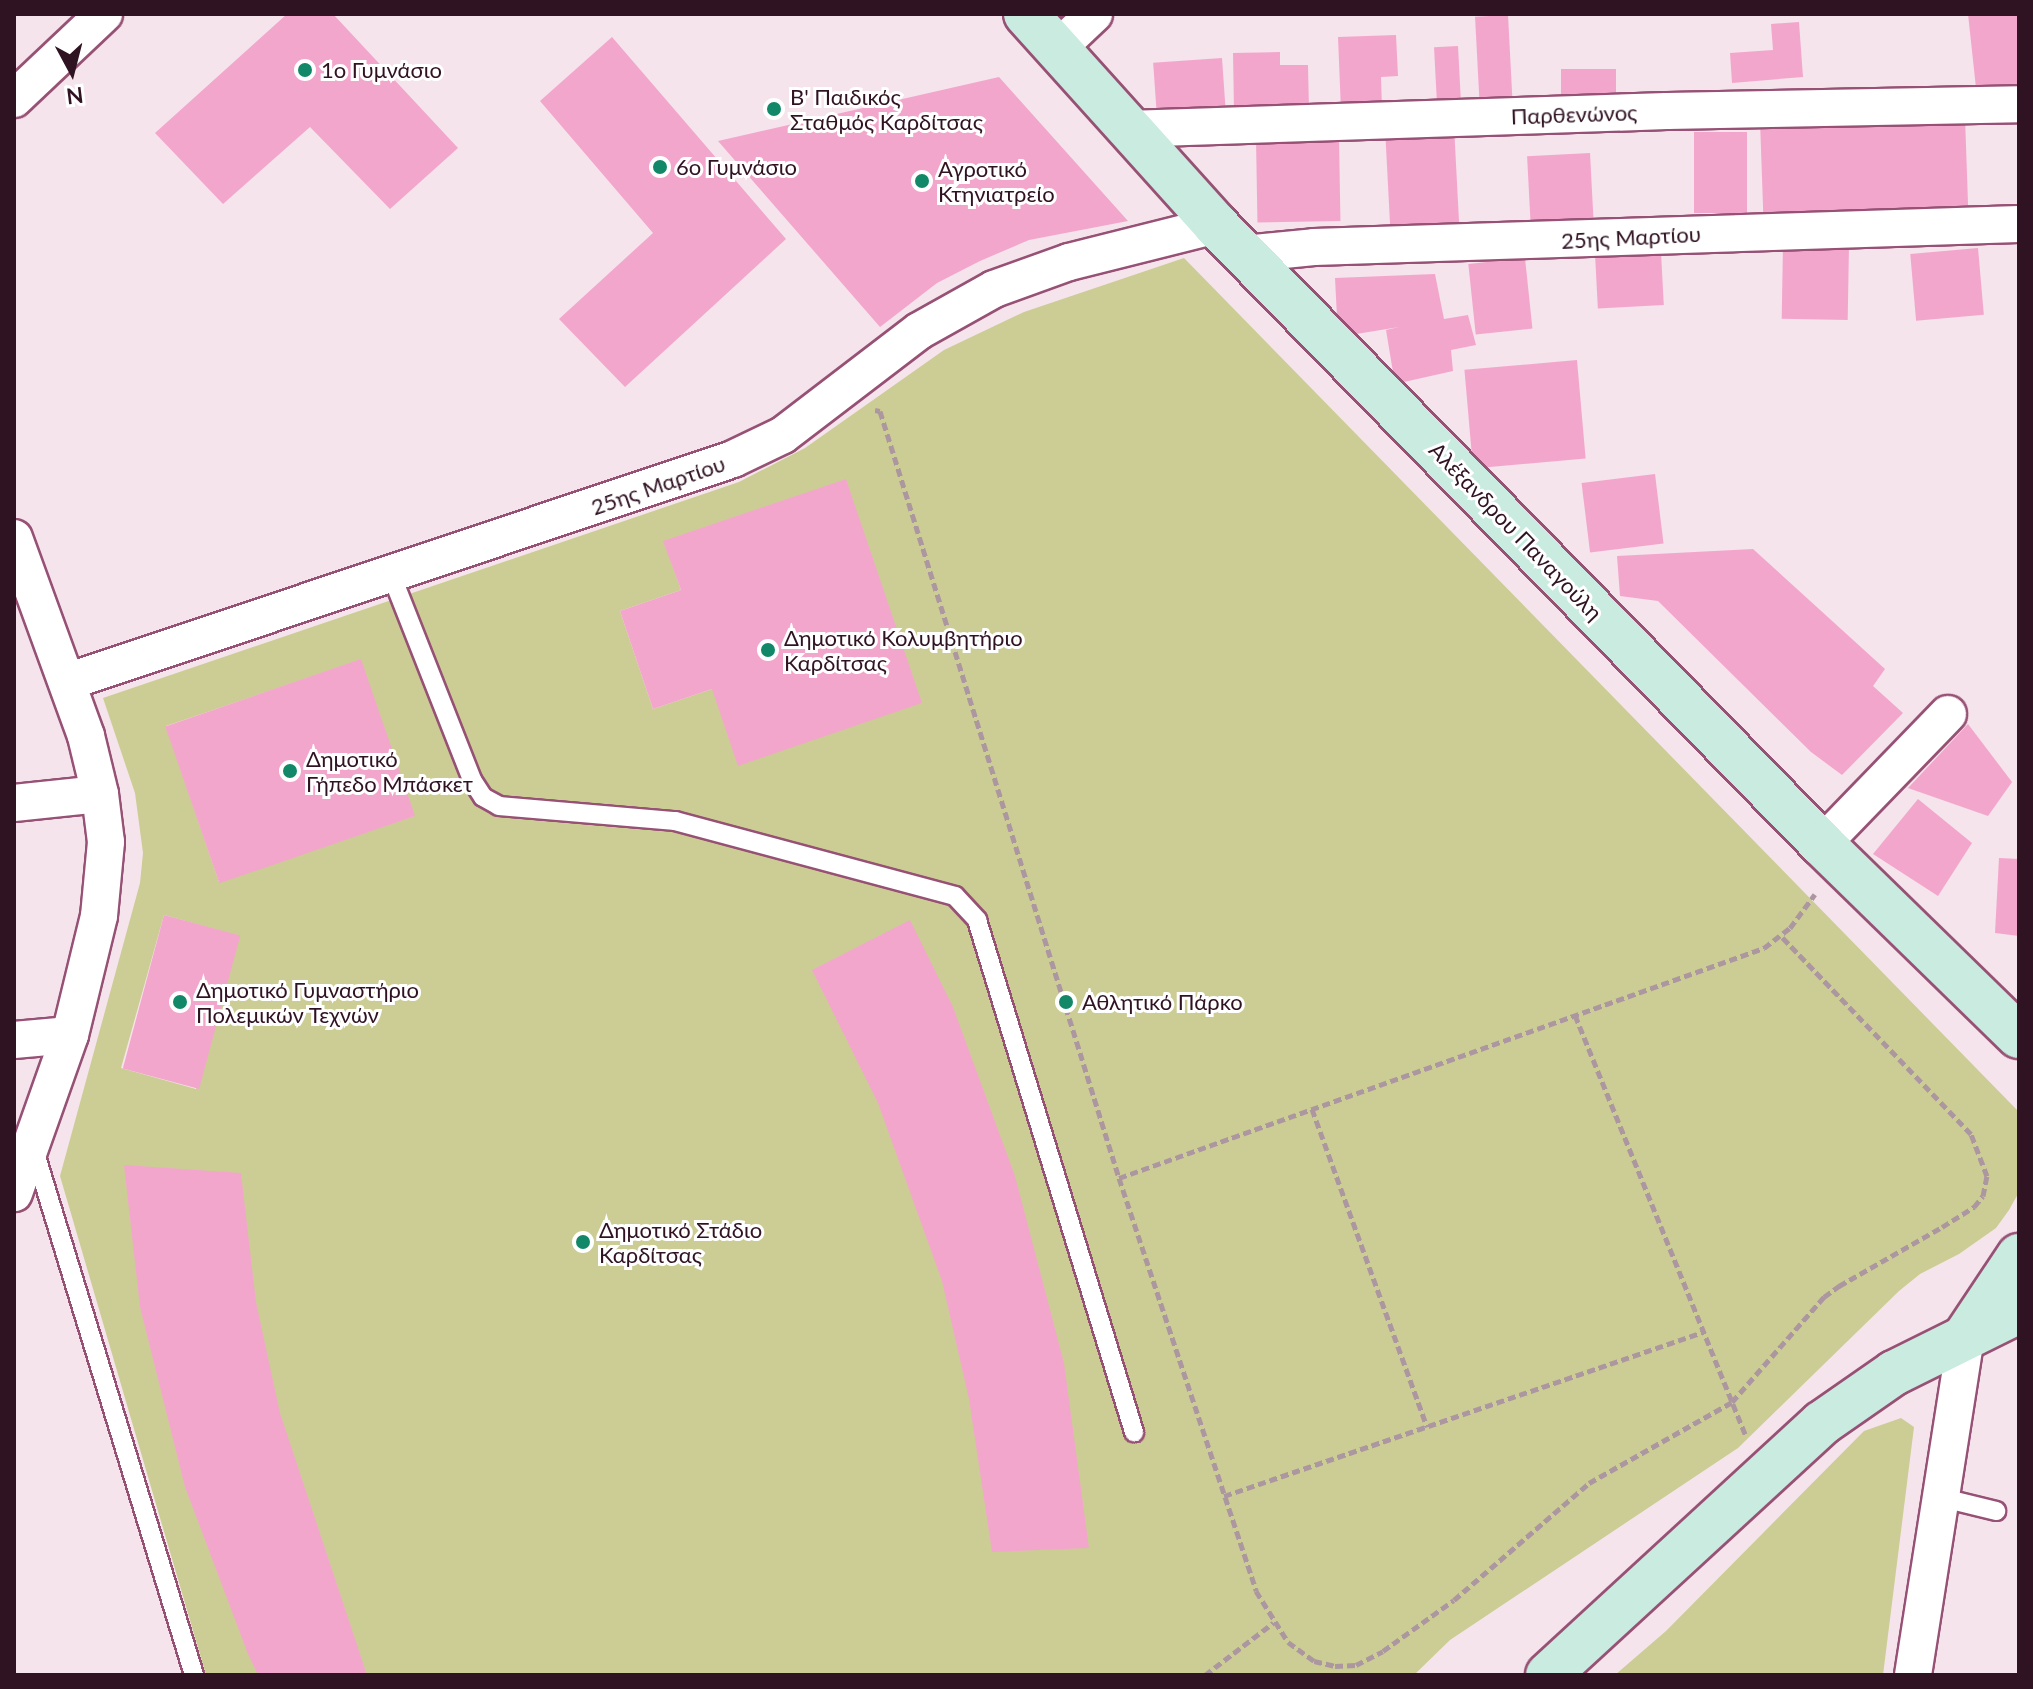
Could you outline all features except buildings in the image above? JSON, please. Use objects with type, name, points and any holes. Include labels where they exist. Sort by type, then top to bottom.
[{"type":"street","points":[[14,99],[104,14]]},
{"type":"street","name":"Αλέξανδρου Παναγούλη","points":[[1026,14],[1230,239],[1822,844],[2019,1036]]},
{"type":"street","points":[[1057,49],[1094,14]]},
{"type":"street","name":"Παρθενώνος","points":[[1128,129],[2019,104]]},
{"type":"street","name":"25ης Μαρτίου","points":[[67,682],[716,466],[760,447],[828,403],[919,331],[961,306],[1019,278],[1230,239],[1314,247],[2019,224]]},
{"type":"street","points":[[14,538],[29,620],[67,682],[100,794],[106,842],[105,885],[70,1035],[14,1193]]},
{"type":"street","points":[[1822,844],[1948,714]]},
{"type":"street","points":[[14,803],[100,794]]},
{"type":"street","points":[[14,1040],[70,1035]]},
{"type":"street","points":[[1913,1675],[1966,1336],[2019,1256]]},
{"type":"street","points":[[1548,1675],[1822,1423],[1894,1373],[2019,1311]]},
{"type":"lane","points":[[391,574],[472,780],[483,797],[499,806],[675,821],[955,896],[977,920],[1134,1432]]},
{"type":"lane","points":[[31,1139],[194,1675]]},
{"type":"lane","points":[[1939,1497],[1996,1511]]},
{"type":"path","points":[[880,411],[1119,1178],[1256,1591],[1273,1623],[1288,1642],[1314,1661],[1335,1666],[1356,1665],[1383,1651],[1454,1600],[1589,1483],[1732,1402],[1824,1297],[1854,1276],[1974,1207],[1986,1187],[1982,1158],[1971,1134],[1782,937]]},
{"type":"path","points":[[1119,1178],[1764,948],[1782,937],[1817,890]]},
{"type":"path","points":[[1575,1015],[1749,1447]]},
{"type":"path","points":[[1312,1109],[1427,1427]]},
{"type":"path","points":[[1224,1496],[1703,1332]]},
{"type":"path","points":[[1205,1675],[1273,1623]]},
{"type":"green space","name":"Αθλητικό Πάρκο","points":[[1184,258],[2019,1112],[2019,1192],[2009,1210],[1996,1228],[1959,1254],[1920,1274],[1899,1291],[1738,1448],[1450,1640],[1414,1675],[206,1675],[60,1176],[140,883],[143,853],[135,793],[103,698],[739,482],[805,448],[944,350],[1024,312]],"holes":[[[664,541],[921,703],[712,689],[653,709],[620,611],[681,590]],[[360,660],[414,816],[219,882],[166,726]],[[164,915],[239,936],[196,1089],[121,1068]]]},
{"type":"green space","points":[[1901,1418],[1914,1427],[1883,1675],[1615,1675],[1666,1631],[1864,1431]]},
{"type":"place","name":"1ο Γυμνάσιο","points":[[305,70]]},
{"type":"place","name":"Β' Παιδικός Σταθμός Καρδίτσας","points":[[774,109]]},
{"type":"place","name":"6ο Γυμνάσιο","points":[[660,167]]},
{"type":"place","name":"Αγροτικό Κτηνιατρείο","points":[[922,181]]},
{"type":"place","name":"Δημοτικό Κολυμβητήριο Καρδίτσας","points":[[768,650]]},
{"type":"place","name":"Δημοτικό Γήπεδο Μπάσκετ","points":[[290,771]]},
{"type":"place","name":"Δημοτικό Γυμναστήριο Πολεμικών Τεχνών","points":[[180,1002]]},
{"type":"place","name":"Αθλητικό Πάρκο","points":[[1066,1002]]},
{"type":"place","name":"Δημοτικό Στάδιο Καρδίτσας","points":[[583,1242]]}]
